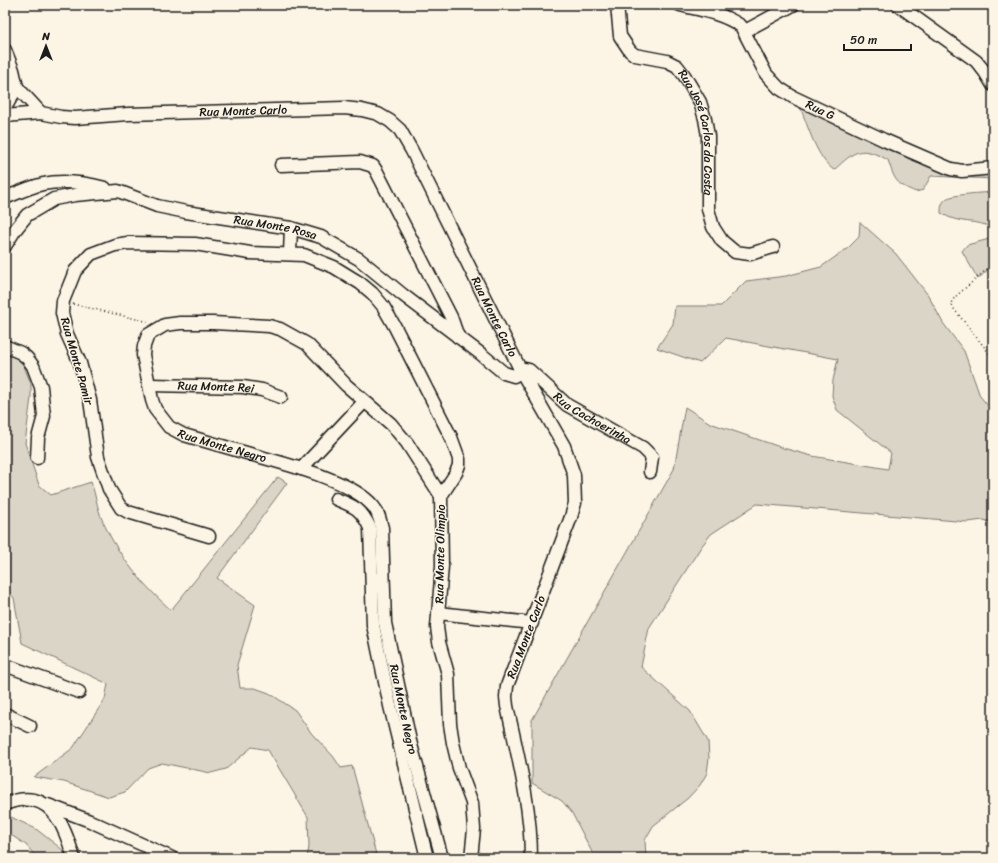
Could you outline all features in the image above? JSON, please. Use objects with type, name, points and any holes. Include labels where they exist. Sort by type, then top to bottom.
[{"type":"street","name":"Rua José Carlos da Costa","points":[[617,5],[620,36],[630,51],[635,55],[667,61],[677,66],[700,102],[708,136],[708,209],[713,228],[722,241],[735,252],[750,254],[773,247]]},
{"type":"street","name":"Rua G","points":[[680,5],[714,12],[734,21],[741,26],[745,31],[766,74],[779,88],[793,97],[884,140],[951,169],[962,171],[993,168]]},
{"type":"street","points":[[745,31],[793,5]]},
{"type":"street","points":[[898,5],[952,42],[976,61],[993,85]]},
{"type":"street","points":[[5,50],[13,70],[17,88],[41,113]]},
{"type":"street","points":[[5,108],[17,88]]},
{"type":"street","name":"Rua Monte Carlo","points":[[5,116],[41,113],[75,118],[136,114],[344,108],[378,114],[390,121],[400,130],[412,150],[521,371],[564,446],[574,475],[574,503],[571,517],[532,624],[510,676],[506,697],[526,799],[531,838],[531,858]]},
{"type":"street","points":[[281,165],[351,161],[367,163],[373,166],[378,172],[452,317],[458,337]]},
{"type":"street","points":[[5,198],[37,186],[57,183],[92,185],[118,191]]},
{"type":"street","name":"Rua Monte Rosa","points":[[5,246],[27,215],[54,199],[75,195],[118,191],[157,206],[186,212],[291,228],[321,237],[359,259],[507,375],[514,376],[521,371]]},
{"type":"street","points":[[290,253],[291,228]]},
{"type":"street","name":"Rua Monte Pamir","points":[[210,536],[128,512],[121,508],[115,500],[109,489],[98,457],[90,400],[80,363],[68,334],[62,313],[63,301],[74,271],[91,254],[128,242],[195,244],[266,254],[290,253]]},
{"type":"street","name":"Rua Monte Olimpio","points":[[290,253],[304,255],[334,266],[360,283],[372,293],[383,306],[452,437],[457,452],[459,465],[456,474],[441,496],[442,548],[438,636],[448,674],[450,724],[453,743],[459,768],[472,803],[474,829],[471,858]]},
{"type":"street","name":"Rua Monte Negro","points":[[441,496],[400,434],[383,416],[364,402],[346,385],[307,344],[280,329],[269,326],[180,323],[165,325],[148,335],[144,346],[143,355],[155,409],[169,427],[184,435],[301,468],[349,488],[368,502],[380,516],[382,528],[384,623],[410,741],[442,858]]},
{"type":"street","points":[[5,346],[21,353],[27,358],[33,366],[41,387],[44,416],[38,438],[37,458]]},
{"type":"street","name":"Rua Cachoerinha","points":[[521,371],[525,369],[529,370],[567,405],[631,441],[649,453],[653,461],[650,472]]},
{"type":"street","name":"Rua Monte Rei","points":[[150,385],[243,387],[262,390],[281,397]]},
{"type":"street","points":[[301,468],[364,402]]},
{"type":"street","points":[[336,499],[354,507],[364,516],[370,528],[373,625],[390,706],[427,858]]},
{"type":"street","points":[[438,613],[532,624]]},
{"type":"street","points":[[5,665],[79,692]]},
{"type":"street","points":[[5,714],[30,726]]},
{"type":"street","points":[[5,804],[20,800],[32,800],[48,805],[90,821],[172,858]]},
{"type":"street","points":[[48,805],[56,815],[64,830],[74,858]]},
{"type":"path","points":[[993,264],[955,297],[951,303],[954,309],[993,358]]},
{"type":"path","points":[[63,301],[165,325]]},
{"type":"shaded area","points":[[800,107],[926,159],[993,173],[993,179],[931,176],[923,190],[916,192],[904,187],[897,181],[888,160],[871,152],[864,151],[853,154],[834,170],[828,165],[818,150]]},
{"type":"shaded area","points":[[993,192],[993,228],[987,225],[954,219],[941,213],[943,202],[950,197]]},
{"type":"shaded area","points":[[860,222],[896,254],[928,295],[943,323],[964,351],[980,396],[993,412],[993,522],[983,520],[968,522],[757,504],[711,534],[649,628],[641,667],[690,711],[708,741],[709,758],[707,773],[700,785],[688,798],[653,826],[645,840],[646,858],[595,858],[572,813],[562,801],[532,783],[532,720],[674,469],[685,407],[710,423],[783,448],[812,456],[888,469],[891,453],[837,410],[832,396],[833,380],[838,359],[726,338],[700,363],[657,348],[673,324],[675,306],[721,306],[746,281],[786,276],[821,267],[848,248],[859,237]]},
{"type":"shaded area","points":[[993,238],[993,265],[978,279],[962,251],[967,245]]},
{"type":"shaded area","points":[[5,349],[20,356],[31,384],[31,398],[25,443],[39,485],[51,495],[91,482],[99,510],[111,538],[125,560],[142,581],[171,610],[278,477],[287,483],[217,578],[255,605],[237,665],[240,688],[255,688],[269,693],[295,710],[312,734],[333,756],[341,768],[352,766],[377,858],[307,858],[309,847],[308,817],[268,750],[252,747],[226,769],[211,773],[162,763],[148,768],[125,792],[109,797],[64,782],[34,777],[73,748],[105,699],[108,684],[22,643],[14,598],[5,587]]},
{"type":"shaded area","points":[[11,817],[36,829],[73,858],[37,858],[26,845],[5,831],[5,825]]}]
